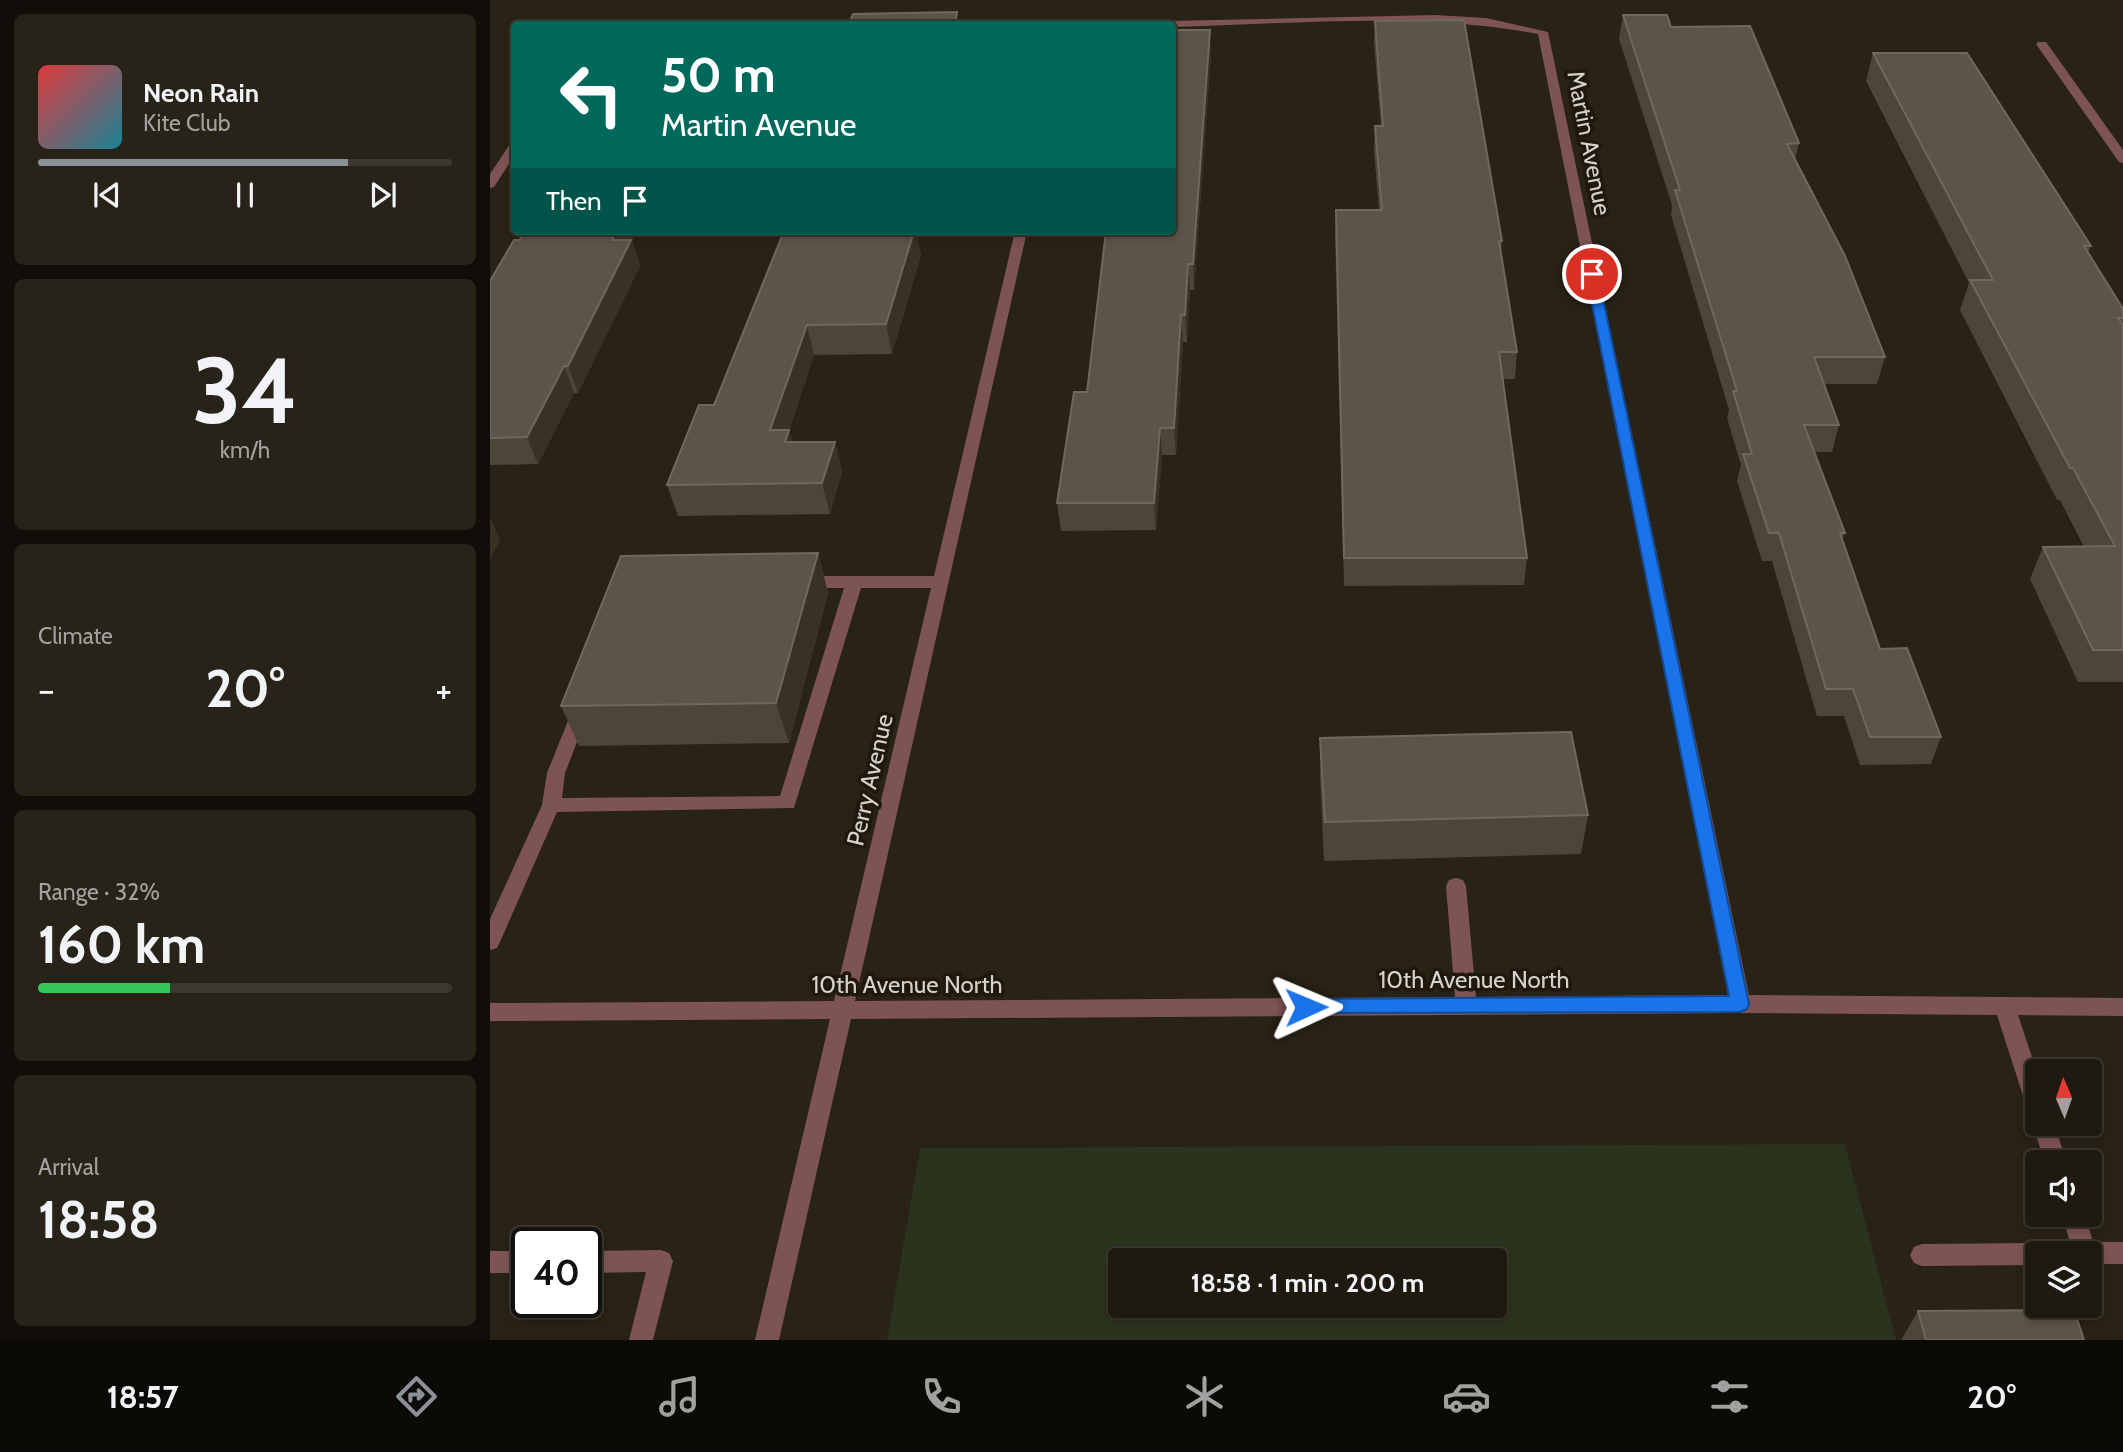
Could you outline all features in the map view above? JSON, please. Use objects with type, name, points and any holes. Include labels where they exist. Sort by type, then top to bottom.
[{"type":"street","name":"Martin Avenue","points":[[1176,24],[1435,18],[1486,21],[1543,33],[1740,1004]]},
{"type":"street","points":[[2042,44],[2123,159]]},
{"type":"street","points":[[490,184],[511,152]]},
{"type":"street","name":"Perry Avenue","points":[[767,1340],[1020,235]]},
{"type":"street","points":[[788,582],[941,582]]},
{"type":"street","points":[[551,805],[787,803],[854,582]]},
{"type":"street","points":[[490,942],[503,918],[551,805],[556,773],[586,697]]},
{"type":"street","points":[[1456,886],[1466,1006]]},
{"type":"street","name":"10th Avenue North","points":[[490,1012],[842,1012],[1740,1004],[2123,1007]]},
{"type":"street","points":[[2005,1006],[2025,1068]]},
{"type":"street","points":[[2102,1253],[2123,1253]]},
{"type":"street","points":[[1922,1255],[2025,1254]]},
{"type":"street","points":[[602,1262],[661,1261],[641,1340]]},
{"type":"street","points":[[490,1262],[511,1262]]},
{"type":"green space","points":[[1845,1144],[1896,1340],[887,1340],[920,1148]]},
{"type":"building","points":[[957,12],[956,21],[850,21],[853,14]]},
{"type":"building","points":[[1623,15],[1667,15],[1671,27],[1750,26],[1799,143],[1787,144],[1845,256],[1885,357],[1814,357],[1839,425],[1804,425],[1845,533],[1840,533],[1880,649],[1907,648],[1941,737],[1870,737],[1853,689],[1826,689],[1779,533],[1769,533],[1743,454],[1752,454],[1733,391],[1737,391],[1675,190],[1680,190]]},
{"type":"building","points":[[1464,20],[1502,241],[1499,241],[1517,352],[1499,352],[1527,558],[1344,558],[1336,210],[1382,210],[1375,126],[1383,126],[1375,21]]},
{"type":"building","points":[[1176,30],[1210,30],[1193,264],[1188,264],[1185,315],[1181,315],[1174,428],[1160,428],[1154,503],[1057,503],[1074,392],[1087,392],[1106,235],[1176,235]]},
{"type":"building","points":[[1873,53],[1967,53],[2091,246],[2084,246],[2123,309],[2123,318],[2118,318],[2123,325],[2123,650],[2093,650],[2043,547],[2115,546],[2073,468],[2070,468],[1970,280],[1993,280]]},
{"type":"building","points":[[523,235],[614,235],[612,240],[631,240],[568,366],[564,366],[527,437],[490,438],[490,281],[514,240],[520,240]]},
{"type":"building","points":[[782,235],[913,235],[886,324],[807,325],[770,430],[789,430],[785,442],[835,442],[822,483],[667,485],[699,405],[714,405]]},
{"type":"building","points":[[818,553],[776,703],[561,706],[621,556]]},
{"type":"building","points":[[1571,732],[1588,815],[1325,822],[1320,738]]},
{"type":"building","points":[[2025,1310],[2025,1318],[2077,1318],[2084,1340],[1926,1340],[1918,1311]]},
{"type":"route","points":[[1306,1007],[1740,1004],[1592,274]]}]
